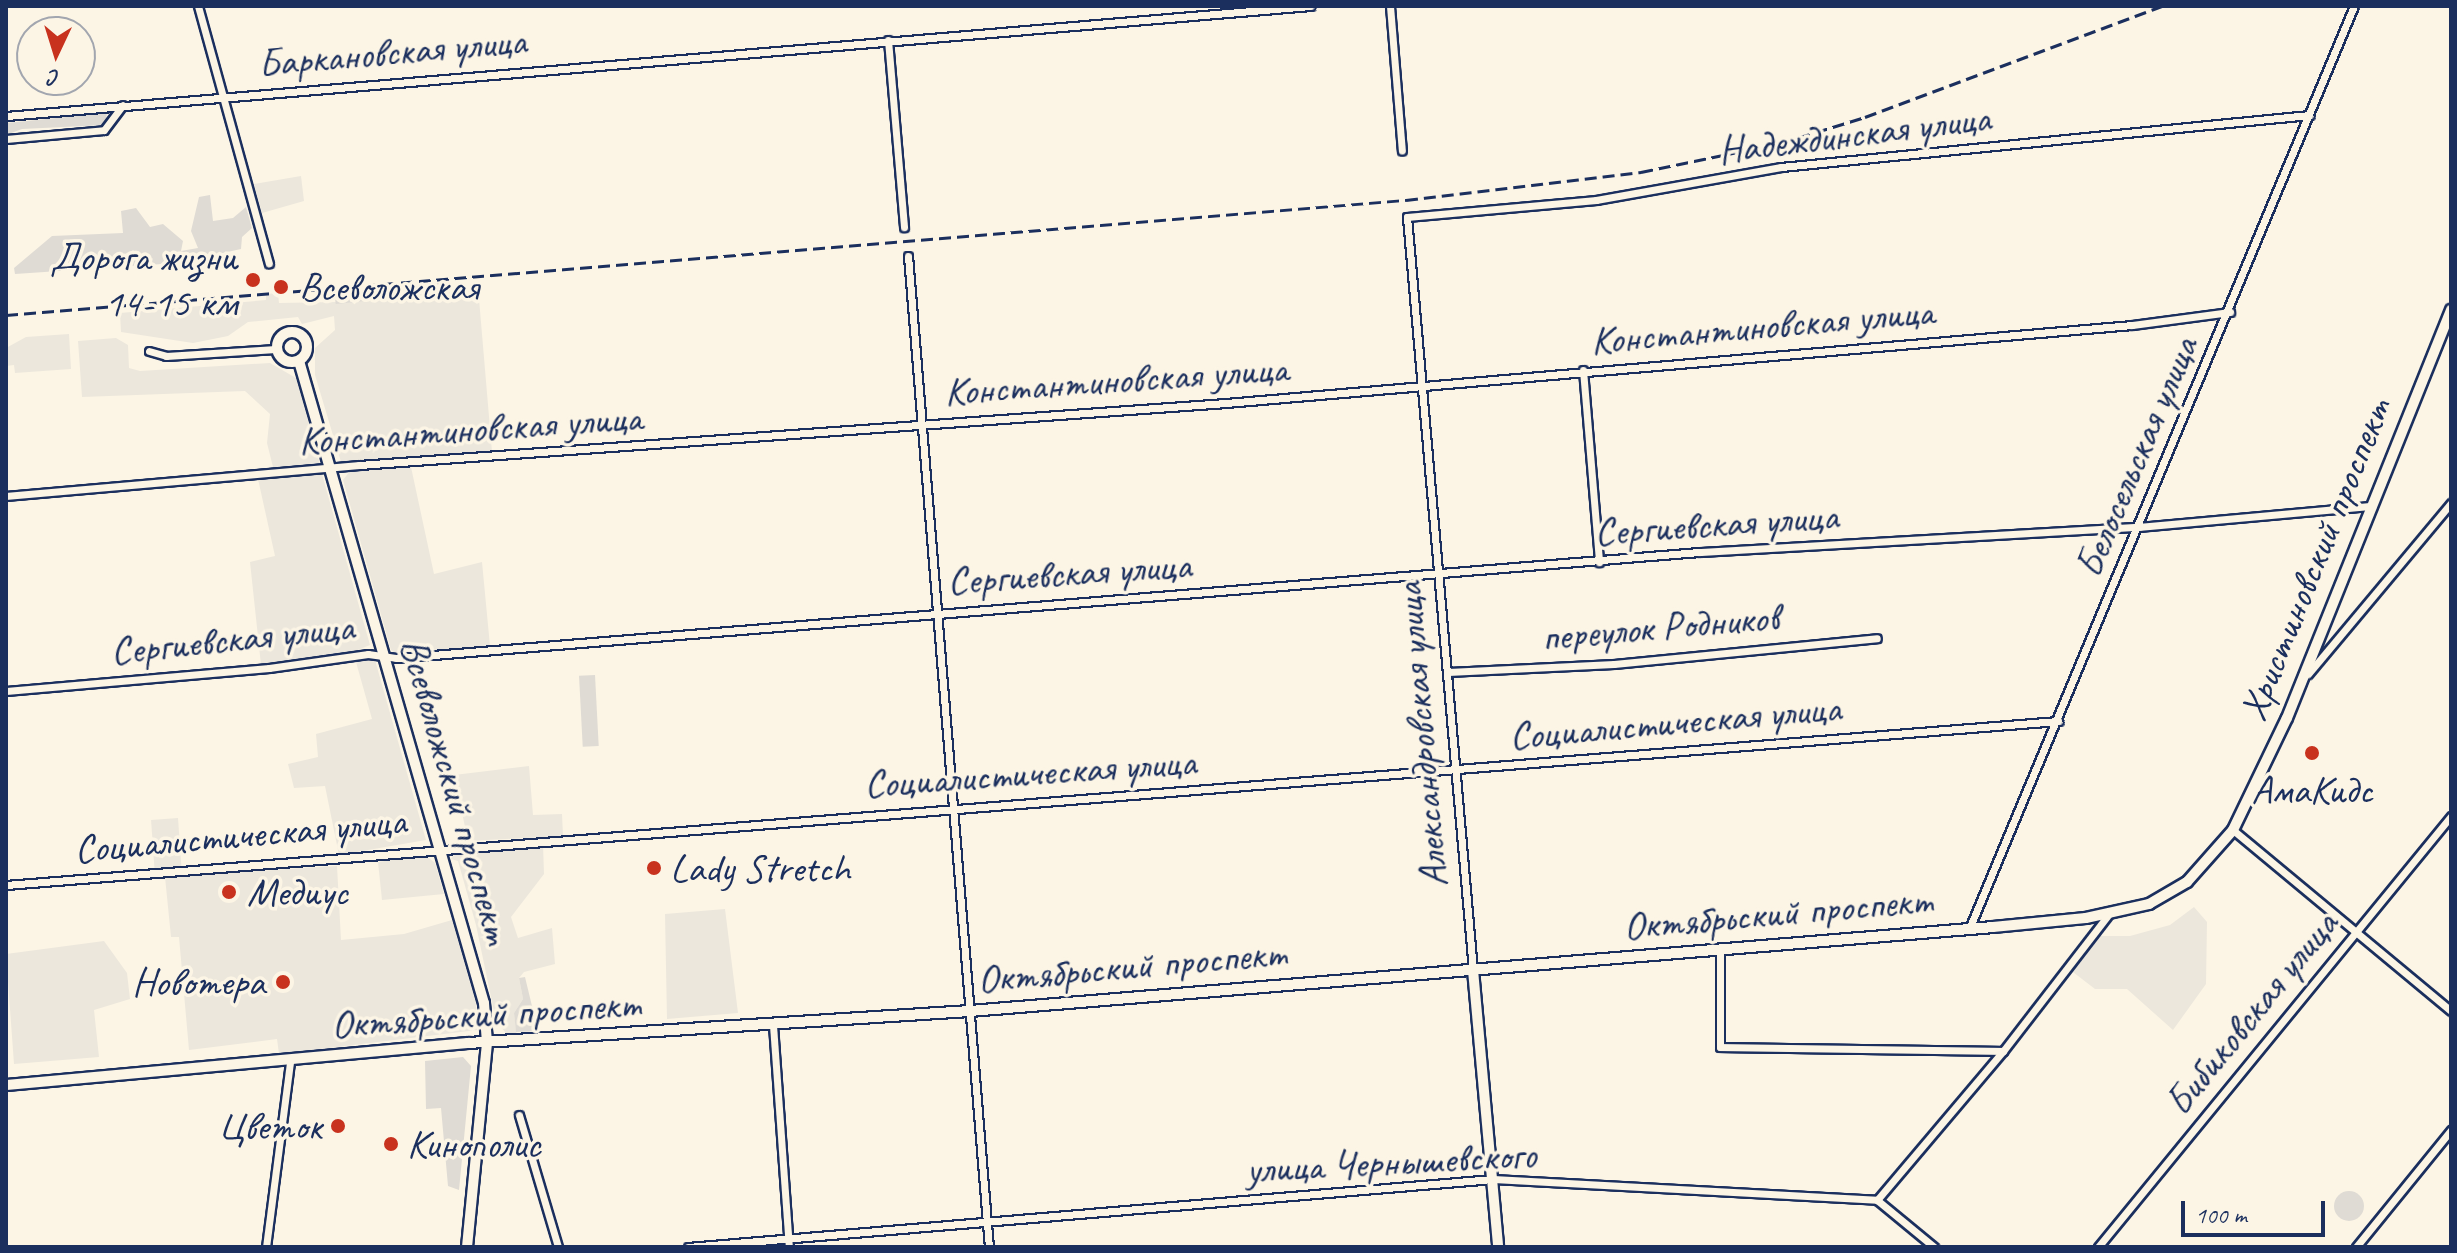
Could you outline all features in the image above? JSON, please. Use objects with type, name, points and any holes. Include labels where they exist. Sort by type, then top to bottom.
[{"type":"street","points":[[198,6],[269,263]]},
{"type":"street","name":"Баркановская улица","points":[[6,116],[1310,6]]},
{"type":"street","points":[[1390,6],[1402,151]]},
{"type":"street","name":"Белосельская улица","points":[[1969,929],[2230,312],[2354,6]]},
{"type":"street","points":[[888,40],[904,227]]},
{"type":"street","points":[[6,139],[104,130],[123,105]]},
{"type":"street","name":"Надеждинская улица","points":[[1407,217],[1596,200],[1781,167],[2309,115]]},
{"type":"street","name":"Александровская улица","points":[[1407,217],[1498,1247]]},
{"type":"street","points":[[908,256],[989,1247]]},
{"type":"street","name":"Христиновский проспект","points":[[2233,830],[2299,685],[2451,310]]},
{"type":"street","name":"Константиновская улица","points":[[6,496],[1423,384],[2132,325],[2230,312]]},
{"type":"street","points":[[299,333],[308,346],[299,361],[282,360],[276,349],[281,336],[299,333]]},
{"type":"street","points":[[149,351],[166,356],[276,349]]},
{"type":"street","name":"Всеволожский проспект","points":[[299,361],[484,1003],[487,1043],[467,1247]]},
{"type":"street","points":[[1583,370],[1599,562]]},
{"type":"street","points":[[2299,685],[2451,503]]},
{"type":"street","name":"Сергиевская улица","points":[[6,691],[269,668],[368,654],[384,657],[1440,577],[1599,562],[2139,527],[2372,506]]},
{"type":"street","name":"переулок Родников","points":[[1448,672],[1614,664],[1877,638]]},
{"type":"street","name":"Социалистическая улица","points":[[6,885],[2058,721]]},
{"type":"street","name":"Бибиковская улица","points":[[2098,1247],[2451,816]]},
{"type":"street","points":[[2233,830],[2357,929],[2451,1011]]},
{"type":"street","name":"Октябрьский проспект","points":[[6,1085],[487,1043],[970,1011],[2108,915],[2149,904],[2187,882],[2233,830]]},
{"type":"street","points":[[1934,1247],[1877,1200],[2003,1051],[2108,915]]},
{"type":"street","points":[[1720,949],[1720,1047],[2003,1051]]},
{"type":"street","points":[[773,1025],[789,1243]]},
{"type":"street","points":[[266,1247],[290,1061]]},
{"type":"street","points":[[519,1115],[558,1247]]},
{"type":"street","points":[[2356,1247],[2451,1130]]},
{"type":"street","name":"улица Чернышевского","points":[[688,1247],[789,1243],[1492,1179],[1877,1200]]},
{"type":"shaded area","points":[[107,113],[105,125],[22,129],[6,135],[6,123]]},
{"type":"shaded area","points":[[301,176],[304,201],[262,213],[254,184]]},
{"type":"shaded area","points":[[210,195],[213,221],[233,218],[246,207],[252,228],[242,237],[241,249],[177,263],[15,274],[14,268],[52,236],[123,233],[121,211],[136,208],[150,227],[163,224],[183,241],[181,251],[198,248],[191,231],[199,197]]},
{"type":"shaded area","points":[[450,282],[451,292],[336,304],[335,294]]},
{"type":"shaded area","points":[[478,287],[492,452],[341,462],[315,375],[315,348],[335,330],[334,316],[302,324],[298,317],[248,322],[228,336],[193,343],[121,332],[120,313],[266,300],[266,294],[278,293],[279,303],[336,302]]},
{"type":"shaded area","points":[[69,334],[71,369],[15,373],[14,365],[6,366],[6,348],[26,337]]},
{"type":"shaded area","points":[[116,338],[128,345],[129,368],[140,371],[270,363],[296,378],[320,464],[274,471],[267,443],[270,414],[245,391],[82,397],[78,341]]},
{"type":"shaded area","points":[[411,467],[434,574],[482,562],[490,646],[397,654],[391,650],[343,480],[350,471]]},
{"type":"shaded area","points":[[322,474],[370,645],[343,656],[261,665],[250,562],[275,556],[258,479]]},
{"type":"shaded area","points":[[375,660],[426,840],[339,855],[325,786],[294,788],[288,764],[318,757],[316,734],[372,719],[356,662]]},
{"type":"shaded area","points":[[595,675],[599,746],[583,747],[579,676]]},
{"type":"shaded area","points":[[529,766],[533,815],[562,814],[563,836],[468,841],[454,775]]},
{"type":"shaded area","points":[[178,818],[181,867],[154,869],[151,820]]},
{"type":"shaded area","points":[[543,844],[544,874],[511,917],[518,938],[552,928],[555,964],[524,972],[519,978],[523,999],[514,1013],[517,1038],[510,1038],[496,1021],[476,925],[458,861],[451,859],[454,854],[480,849]]},
{"type":"shaded area","points":[[425,855],[435,863],[444,894],[382,900],[378,862]]},
{"type":"shaded area","points":[[337,866],[341,940],[404,934],[452,920],[476,1004],[477,1030],[279,1054],[277,1039],[189,1050],[179,937],[171,937],[165,877]]},
{"type":"shaded area","points":[[2194,907],[2207,922],[2206,984],[2173,1030],[2127,989],[2095,989],[2069,969],[2094,936],[2130,936],[2170,925]]},
{"type":"shaded area","points":[[725,909],[738,1013],[667,1019],[665,914]]},
{"type":"shaded area","points":[[104,941],[127,973],[130,999],[94,1010],[99,1057],[14,1064],[6,954]]},
{"type":"shaded area","points":[[525,977],[538,1031],[516,1032],[514,1013],[523,999],[519,978]]},
{"type":"shaded area","points":[[463,1057],[471,1066],[459,1190],[448,1186],[441,1108],[426,1109],[425,1061]]},
{"type":"shaded area","points":[[2349,1191],[2355,1192],[2363,1200],[2363,1212],[2355,1220],[2349,1221],[2343,1220],[2335,1212],[2334,1206],[2335,1200],[2343,1192]]},
{"type":"railway","points":[[6,315],[1406,200],[1641,172],[1781,143],[1865,117],[2162,6]]},
{"type":"place","name":"Дорога жизни 14-15 км","points":[[253,280]]},
{"type":"place","name":"Всеволожская","points":[[281,287]]},
{"type":"place","name":"АмаКидс","points":[[2312,753]]},
{"type":"place","name":"Lady Stretch","points":[[654,868]]},
{"type":"place","name":"Медиус","points":[[229,892]]},
{"type":"place","name":"Новотера","points":[[283,982]]},
{"type":"place","name":"Цветок","points":[[338,1126]]},
{"type":"place","name":"Кинополис","points":[[391,1144]]}]
